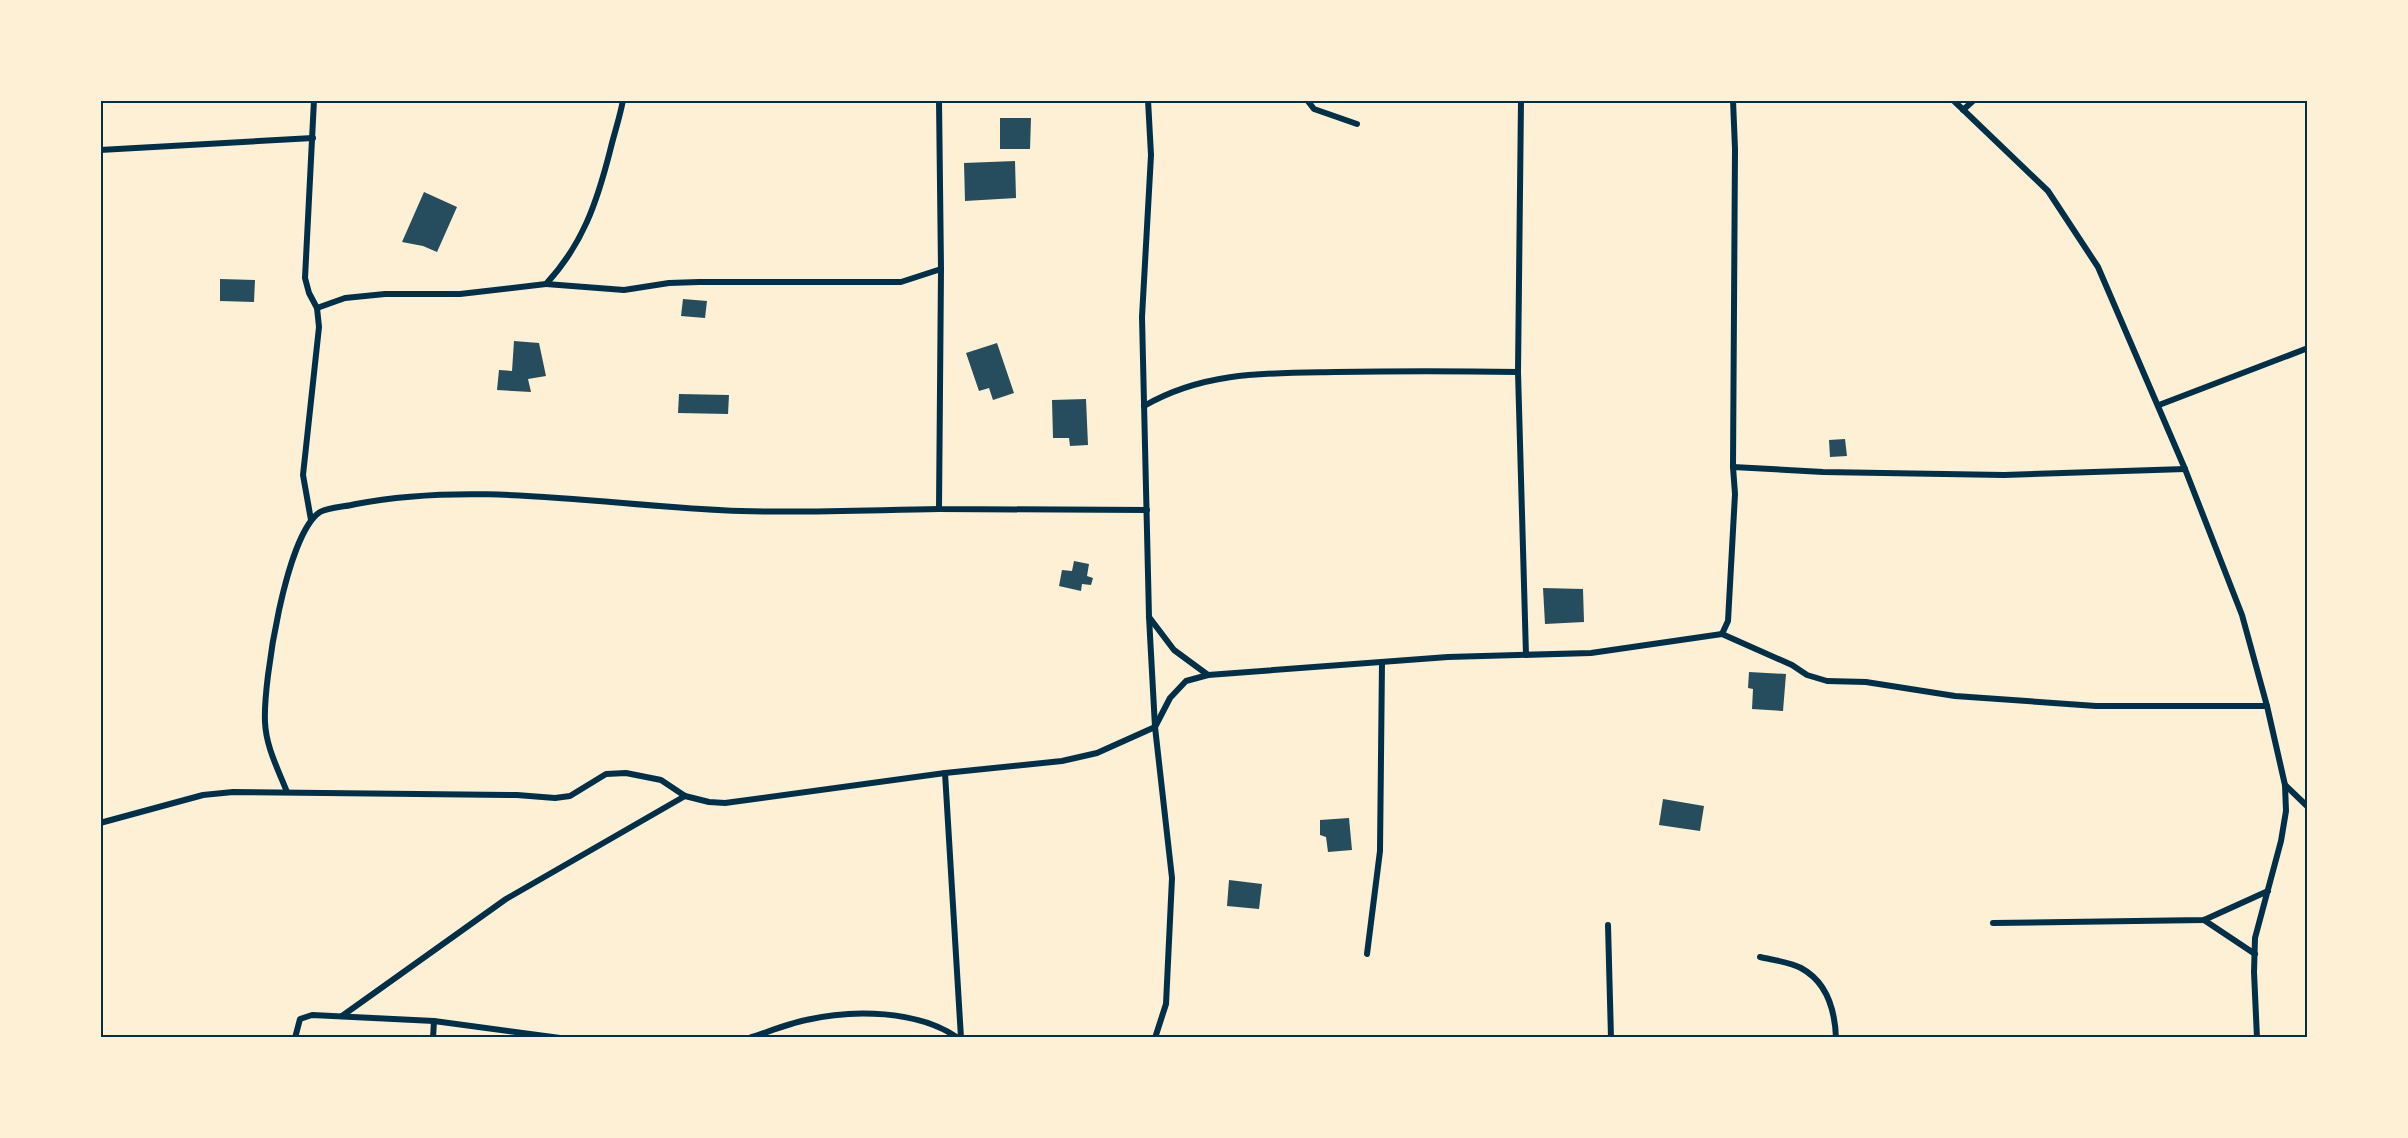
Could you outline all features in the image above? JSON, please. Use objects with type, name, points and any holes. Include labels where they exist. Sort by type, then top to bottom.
[{"type":"street","points":[[311,520],[303,475],[319,327],[317,308],[309,293],[305,278],[314,100]]},
{"type":"street","points":[[546,284],[560,269],[582,236],[597,200],[623,100]]},
{"type":"street","points":[[939,100],[941,269],[939,509]]},
{"type":"street","points":[[1148,100],[1150,175],[1142,317],[1149,617],[1155,727],[1172,878],[1167,1004],[1155,1038]]},
{"type":"street","points":[[1306,100],[1314,109],[1357,124]]},
{"type":"street","points":[[1521,100],[1518,372],[1526,655]]},
{"type":"street","points":[[1722,634],[1728,621],[1734,494],[1735,161],[1733,100]]},
{"type":"street","points":[[1953,100],[2048,191],[2098,267],[2159,405],[2242,615],[2267,706],[2285,785],[2286,811],[2282,841],[2255,938],[2257,1038]]},
{"type":"street","points":[[1962,110],[1974,100]]},
{"type":"street","points":[[100,150],[313,138]]},
{"type":"street","points":[[317,308],[345,298],[385,294],[460,294],[546,284],[624,290],[669,283],[699,282],[901,282],[941,269]]},
{"type":"street","points":[[2159,405],[2307,348]]},
{"type":"street","points":[[1144,406],[1162,395],[1191,386],[1251,373],[1518,372]]},
{"type":"street","points":[[1733,468],[2004,475],[2185,469]]},
{"type":"street","points":[[287,792],[270,751],[265,724],[265,693],[275,628],[286,585],[303,533],[311,520],[322,511],[377,500],[436,494],[741,511],[1147,510]]},
{"type":"street","points":[[1149,617],[1174,650],[1208,675]]},
{"type":"street","points":[[100,823],[203,795],[233,792],[516,795],[555,798],[570,796],[606,774],[626,773],[661,780],[685,796],[725,803],[945,773],[1062,761],[1097,753],[1155,727],[1170,698],[1186,681],[1208,675],[1448,657],[1591,653],[1722,634],[1792,665],[1807,675],[1827,681],[1866,682],[1955,696],[2096,706],[2267,706]]},
{"type":"street","points":[[1367,954],[1380,851],[1382,662]]},
{"type":"street","points":[[945,773],[959,1038]]},
{"type":"street","points":[[2285,785],[2307,807]]},
{"type":"street","points":[[342,1016],[506,899],[685,796]]},
{"type":"street","points":[[1993,923],[2204,920],[2268,891]]},
{"type":"street","points":[[2204,920],[2255,954]]},
{"type":"street","points":[[1608,925],[1611,1038]]},
{"type":"street","points":[[1760,957],[1800,967],[1819,981],[1829,998],[1836,1038]]},
{"type":"street","points":[[749,1038],[807,1020],[863,1014],[906,1017],[941,1026],[959,1038]]},
{"type":"street","points":[[295,1038],[300,1020],[312,1015],[434,1021],[560,1038]]},
{"type":"street","points":[[433,1038],[434,1021]]},
{"type":"building","points":[[1000,118],[1031,118],[1030,149],[1000,149]]},
{"type":"building","points":[[1015,161],[1016,198],[965,201],[964,163]]},
{"type":"building","points":[[424,192],[457,207],[437,252],[423,246],[402,242]]},
{"type":"building","points":[[220,279],[255,280],[254,302],[220,301]]},
{"type":"building","points":[[683,299],[707,301],[705,318],[681,316]]},
{"type":"building","points":[[514,341],[539,343],[546,376],[528,379],[531,392],[497,390],[499,370],[512,371]]},
{"type":"building","points":[[997,343],[1014,393],[993,400],[989,388],[979,391],[966,353]]},
{"type":"building","points":[[679,394],[729,395],[728,414],[678,413]]},
{"type":"building","points":[[1086,399],[1088,445],[1070,446],[1069,438],[1053,438],[1052,400]]},
{"type":"building","points":[[1845,439],[1847,456],[1830,457],[1829,440]]},
{"type":"building","points":[[1074,561],[1089,564],[1087,576],[1093,578],[1091,585],[1082,584],[1081,591],[1059,586],[1062,570],[1072,571]]},
{"type":"building","points":[[1543,588],[1583,589],[1584,622],[1545,624]]},
{"type":"building","points":[[1749,672],[1786,674],[1783,711],[1752,709],[1753,689],[1748,688]]},
{"type":"building","points":[[1663,799],[1704,806],[1700,831],[1659,825]]},
{"type":"building","points":[[1349,818],[1352,850],[1328,852],[1326,837],[1320,835],[1320,820]]},
{"type":"building","points":[[1229,880],[1262,884],[1259,909],[1227,906]]}]
